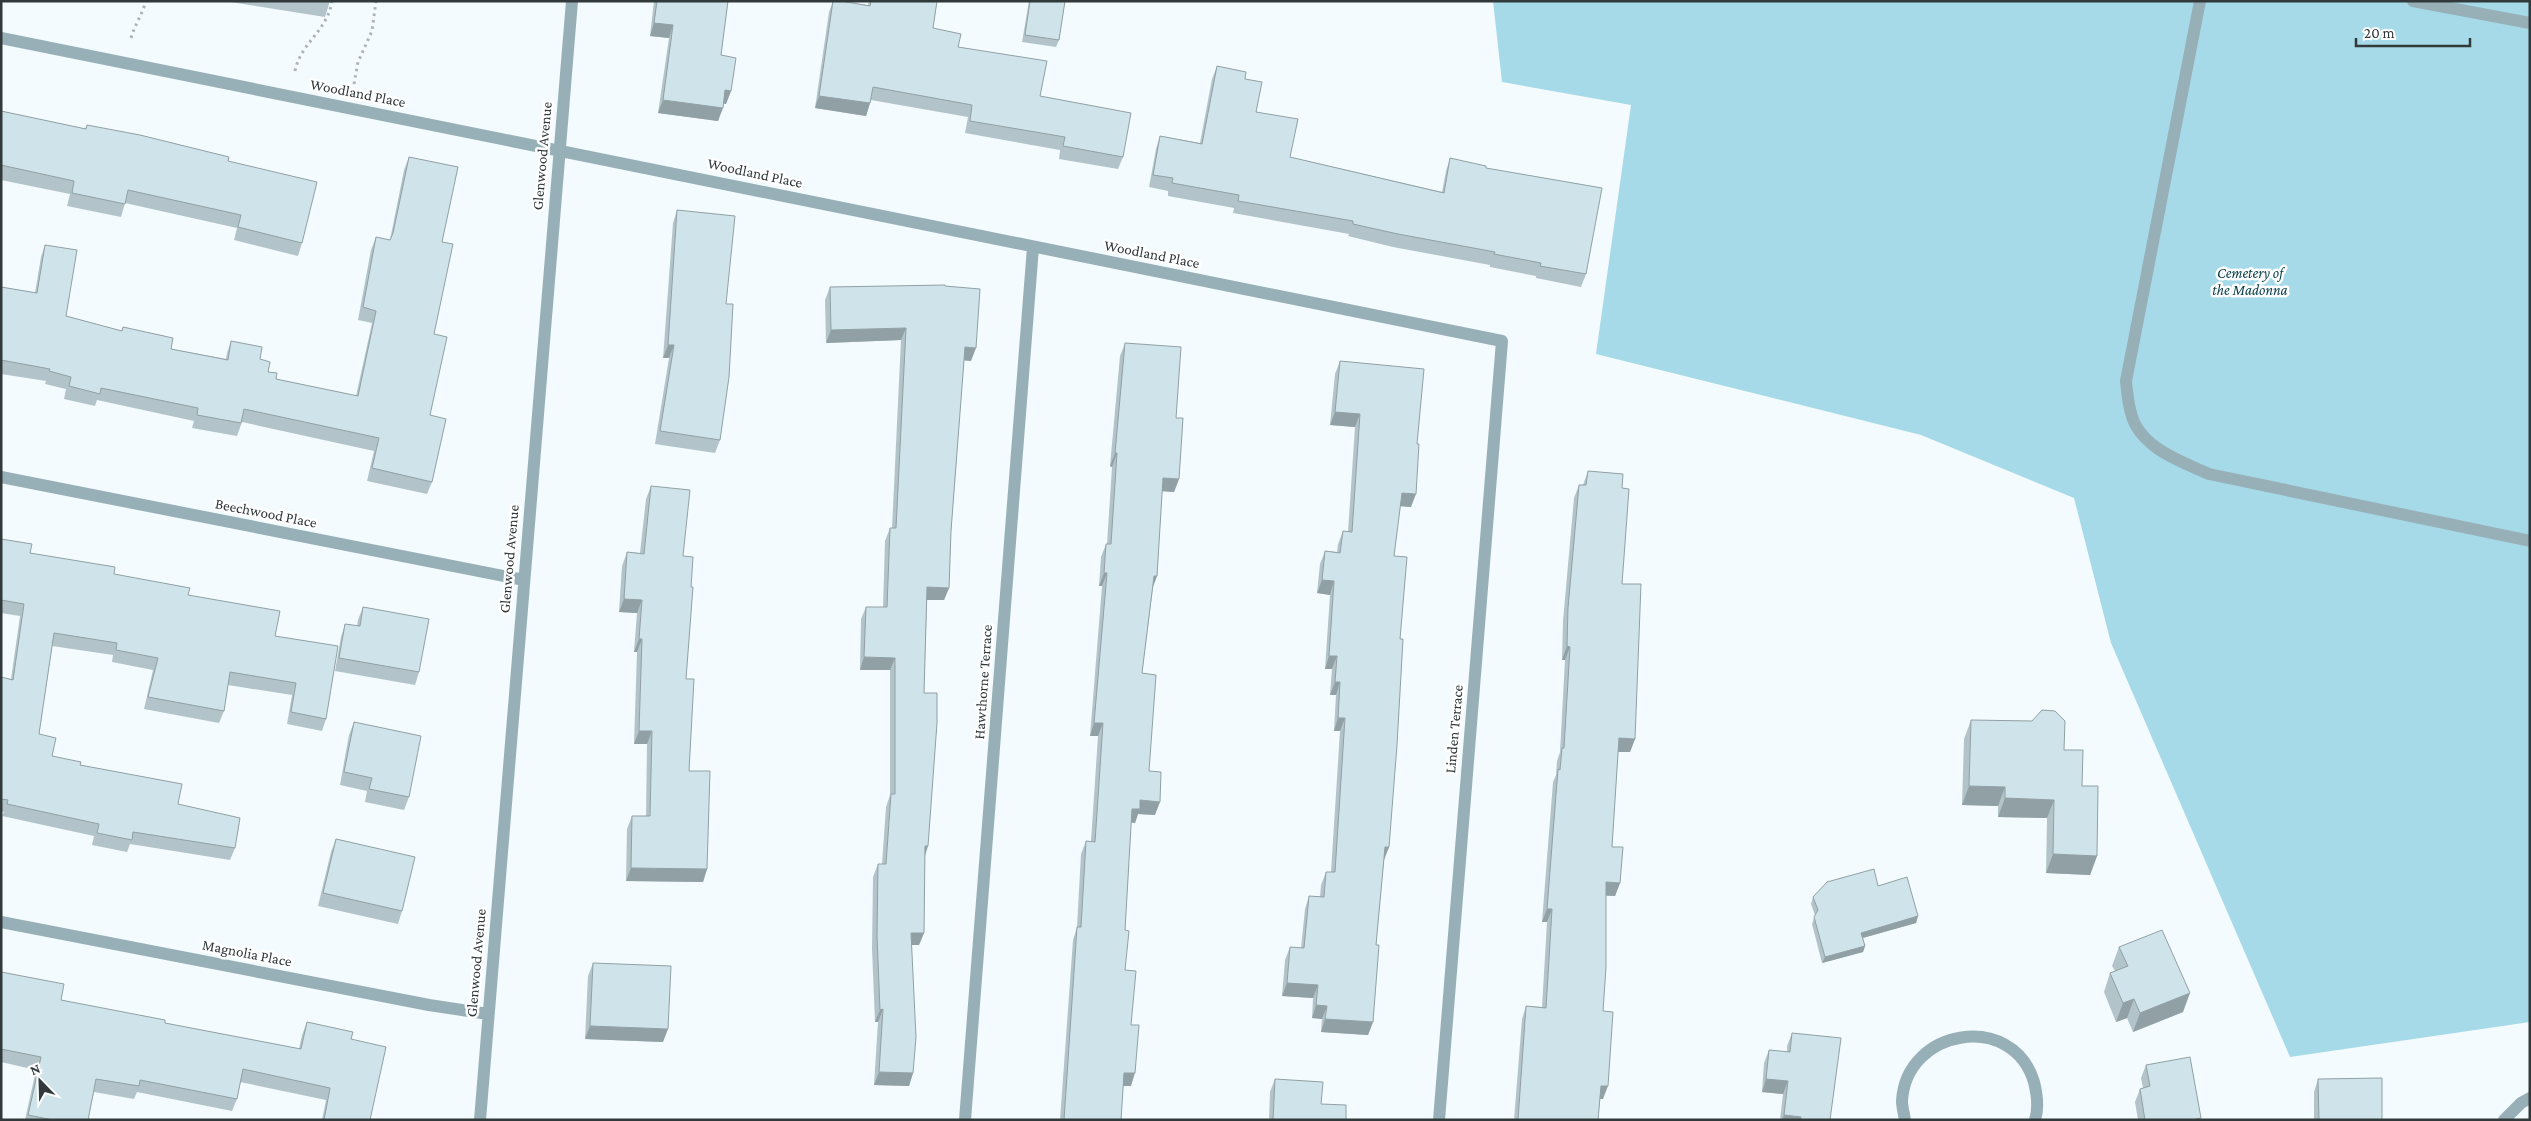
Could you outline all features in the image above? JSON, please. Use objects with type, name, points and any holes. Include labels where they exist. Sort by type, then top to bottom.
[{"type":"street","name":"Glenwood Avenue","points":[[480,1120],[572,1]]},
{"type":"street","points":[[2200,1],[2126,381],[2131,415],[2146,439],[2166,455],[2209,474],[2530,541]]},
{"type":"street","points":[[2414,1],[2530,23]]},
{"type":"street","name":"Woodland Place","points":[[1,38],[1502,341]]},
{"type":"street","name":"Hawthorne Terrace","points":[[966,1120],[1033,247]]},
{"type":"street","name":"Linden Terrace","points":[[1439,1120],[1502,341]]},
{"type":"street","name":"Beechwood Place","points":[[1,477],[524,580]]},
{"type":"street","name":"Magnolia Place","points":[[1,922],[429,1005],[488,1014]]},
{"type":"street","points":[[1905,1120],[1902,1101],[1907,1078],[1920,1058],[1938,1043],[1961,1036],[1982,1036],[2002,1043],[2019,1056],[2031,1074],[2037,1094],[2035,1120]]},
{"type":"street","points":[[2504,1120],[2520,1103],[2530,1098]]},
{"type":"path","points":[[123,62],[135,24],[143,14],[146,1]]},
{"type":"path","points":[[290,96],[298,57],[324,24],[332,1]]},
{"type":"path","points":[[348,108],[358,62],[372,31],[376,1]]},
{"type":"green space","name":"Cemetery of the Madonna","points":[[1493,1],[2530,1],[2530,1022],[2290,1057],[2111,643],[2074,498],[1921,435],[1596,354],[1631,105],[1502,82]]},
{"type":"building","points":[[657,1],[728,1],[721,55],[736,58],[731,91],[725,90],[723,108],[663,100],[673,25],[654,23]]},
{"type":"building","points":[[833,1],[870,6],[871,1],[937,1],[933,28],[961,34],[958,47],[1047,61],[1040,96],[1131,113],[1123,157],[1063,146],[1065,137],[970,121],[972,105],[873,87],[870,103],[819,96]]},
{"type":"building","points":[[1030,1],[1065,1],[1059,40],[1025,35]]},
{"type":"building","points":[[1217,66],[1246,72],[1245,79],[1262,82],[1256,112],[1298,119],[1290,157],[1444,193],[1450,158],[1486,166],[1486,168],[1602,188],[1586,274],[1540,266],[1541,263],[1494,254],[1495,252],[1353,224],[1353,221],[1238,201],[1239,195],[1172,183],[1173,178],[1153,175],[1160,136],[1202,144]]},
{"type":"building","points":[[1,111],[86,129],[87,125],[140,135],[229,157],[228,161],[317,182],[302,243],[238,227],[241,215],[128,190],[125,204],[72,193],[74,181],[1,165]]},
{"type":"building","points":[[409,157],[458,167],[442,242],[453,244],[434,334],[447,337],[430,415],[446,419],[432,482],[372,468],[379,438],[244,409],[241,423],[197,415],[198,408],[101,388],[100,394],[69,386],[71,377],[49,371],[50,369],[1,360],[1,287],[37,293],[45,245],[77,250],[66,316],[122,331],[123,327],[173,338],[171,349],[228,360],[231,341],[262,347],[260,359],[270,362],[268,372],[277,373],[276,379],[358,396],[376,311],[363,307],[376,237],[390,240],[393,233]]},
{"type":"building","points":[[677,210],[735,216],[726,304],[733,304],[729,377],[720,440],[660,431],[674,345],[668,345]]},
{"type":"building","points":[[945,285],[980,289],[976,348],[965,347],[951,531],[949,588],[927,587],[924,693],[937,693],[937,723],[928,846],[925,846],[924,933],[911,933],[916,1037],[913,1073],[879,1072],[883,1009],[880,1010],[877,936],[878,864],[886,864],[891,794],[895,794],[895,658],[864,657],[866,607],[887,607],[890,528],[896,528],[906,328],[831,330],[830,287]]},
{"type":"building","points":[[1125,343],[1181,347],[1176,418],[1183,418],[1179,479],[1163,478],[1157,576],[1154,576],[1142,673],[1156,675],[1149,771],[1161,772],[1160,802],[1140,800],[1140,809],[1132,809],[1125,930],[1129,931],[1125,970],[1136,971],[1131,1025],[1139,1025],[1135,1073],[1124,1073],[1121,1120],[1064,1120],[1077,927],[1081,927],[1086,841],[1095,842],[1103,723],[1094,723],[1107,573],[1104,573],[1106,544],[1111,544],[1117,453],[1115,453]]},
{"type":"building","points":[[1340,361],[1424,369],[1417,444],[1419,444],[1416,494],[1402,493],[1394,556],[1407,557],[1400,639],[1403,639],[1397,745],[1389,847],[1385,847],[1376,945],[1379,945],[1373,1022],[1325,1019],[1327,1006],[1316,1005],[1318,985],[1287,983],[1290,947],[1304,948],[1309,896],[1324,897],[1326,872],[1335,872],[1345,718],[1338,718],[1340,682],[1335,682],[1337,656],[1329,656],[1334,581],[1322,580],[1325,551],[1340,553],[1343,531],[1352,532],[1360,414],[1335,412]]},
{"type":"building","points":[[1588,471],[1623,474],[1622,488],[1629,489],[1622,584],[1641,584],[1635,739],[1619,738],[1612,847],[1623,847],[1620,883],[1606,882],[1606,967],[1603,1011],[1613,1012],[1608,1086],[1601,1086],[1598,1120],[1518,1120],[1526,1006],[1546,1008],[1552,909],[1547,909],[1558,769],[1560,770],[1562,748],[1564,748],[1570,647],[1567,646],[1568,608],[1579,485],[1586,485]]},
{"type":"building","points":[[651,486],[690,490],[683,556],[693,557],[691,587],[693,587],[686,679],[694,679],[689,771],[710,771],[707,869],[631,868],[632,816],[650,816],[652,731],[639,731],[642,639],[639,639],[642,600],[624,599],[627,552],[644,554]]},
{"type":"building","points":[[1,539],[32,544],[30,553],[115,567],[114,574],[190,588],[188,595],[280,611],[275,636],[338,646],[326,719],[291,712],[296,683],[230,672],[224,711],[148,697],[158,658],[116,650],[117,643],[54,633],[39,734],[56,738],[52,756],[81,762],[80,765],[182,784],[178,804],[240,818],[235,848],[133,832],[132,840],[97,833],[99,824],[7,804],[8,800],[1,799],[1,677],[13,680],[24,604],[1,600]]},
{"type":"building","points":[[363,607],[429,619],[419,672],[339,658],[345,624],[360,626]]},
{"type":"building","points":[[2042,710],[2055,711],[2065,721],[2064,750],[2083,750],[2082,786],[2098,786],[2097,856],[2053,854],[2054,800],[2005,798],[2005,787],[1969,786],[1971,720],[2032,721]]},
{"type":"building","points":[[354,722],[421,736],[409,797],[369,789],[372,778],[344,772]]},
{"type":"building","points":[[336,839],[415,857],[402,911],[323,893]]},
{"type":"building","points":[[1874,869],[1878,886],[1907,877],[1918,916],[1861,933],[1865,946],[1825,957],[1814,917],[1818,910],[1813,897],[1827,882]]},
{"type":"building","points":[[2162,930],[2190,993],[2140,1013],[2134,999],[2123,1003],[2110,973],[2128,966],[2119,947]]},
{"type":"building","points":[[593,963],[671,966],[668,1029],[590,1026]]},
{"type":"building","points":[[1,972],[64,984],[61,1000],[165,1020],[165,1023],[301,1049],[307,1022],[353,1032],[351,1039],[386,1047],[370,1120],[324,1120],[330,1088],[243,1069],[237,1099],[140,1080],[139,1086],[96,1079],[88,1120],[53,1120],[28,1115],[41,1057],[1,1049]]},
{"type":"building","points":[[1792,1033],[1841,1038],[1830,1120],[1801,1120],[1801,1117],[1784,1115],[1788,1081],[1766,1079],[1769,1050],[1790,1052]]},
{"type":"building","points":[[2190,1057],[2201,1118],[2192,1120],[2145,1120],[2140,1089],[2150,1086],[2146,1065]]},
{"type":"building","points":[[2382,1078],[2382,1120],[2319,1120],[2318,1079]]},
{"type":"building","points":[[1275,1079],[1323,1082],[1321,1104],[1346,1105],[1346,1120],[1273,1120]]}]
